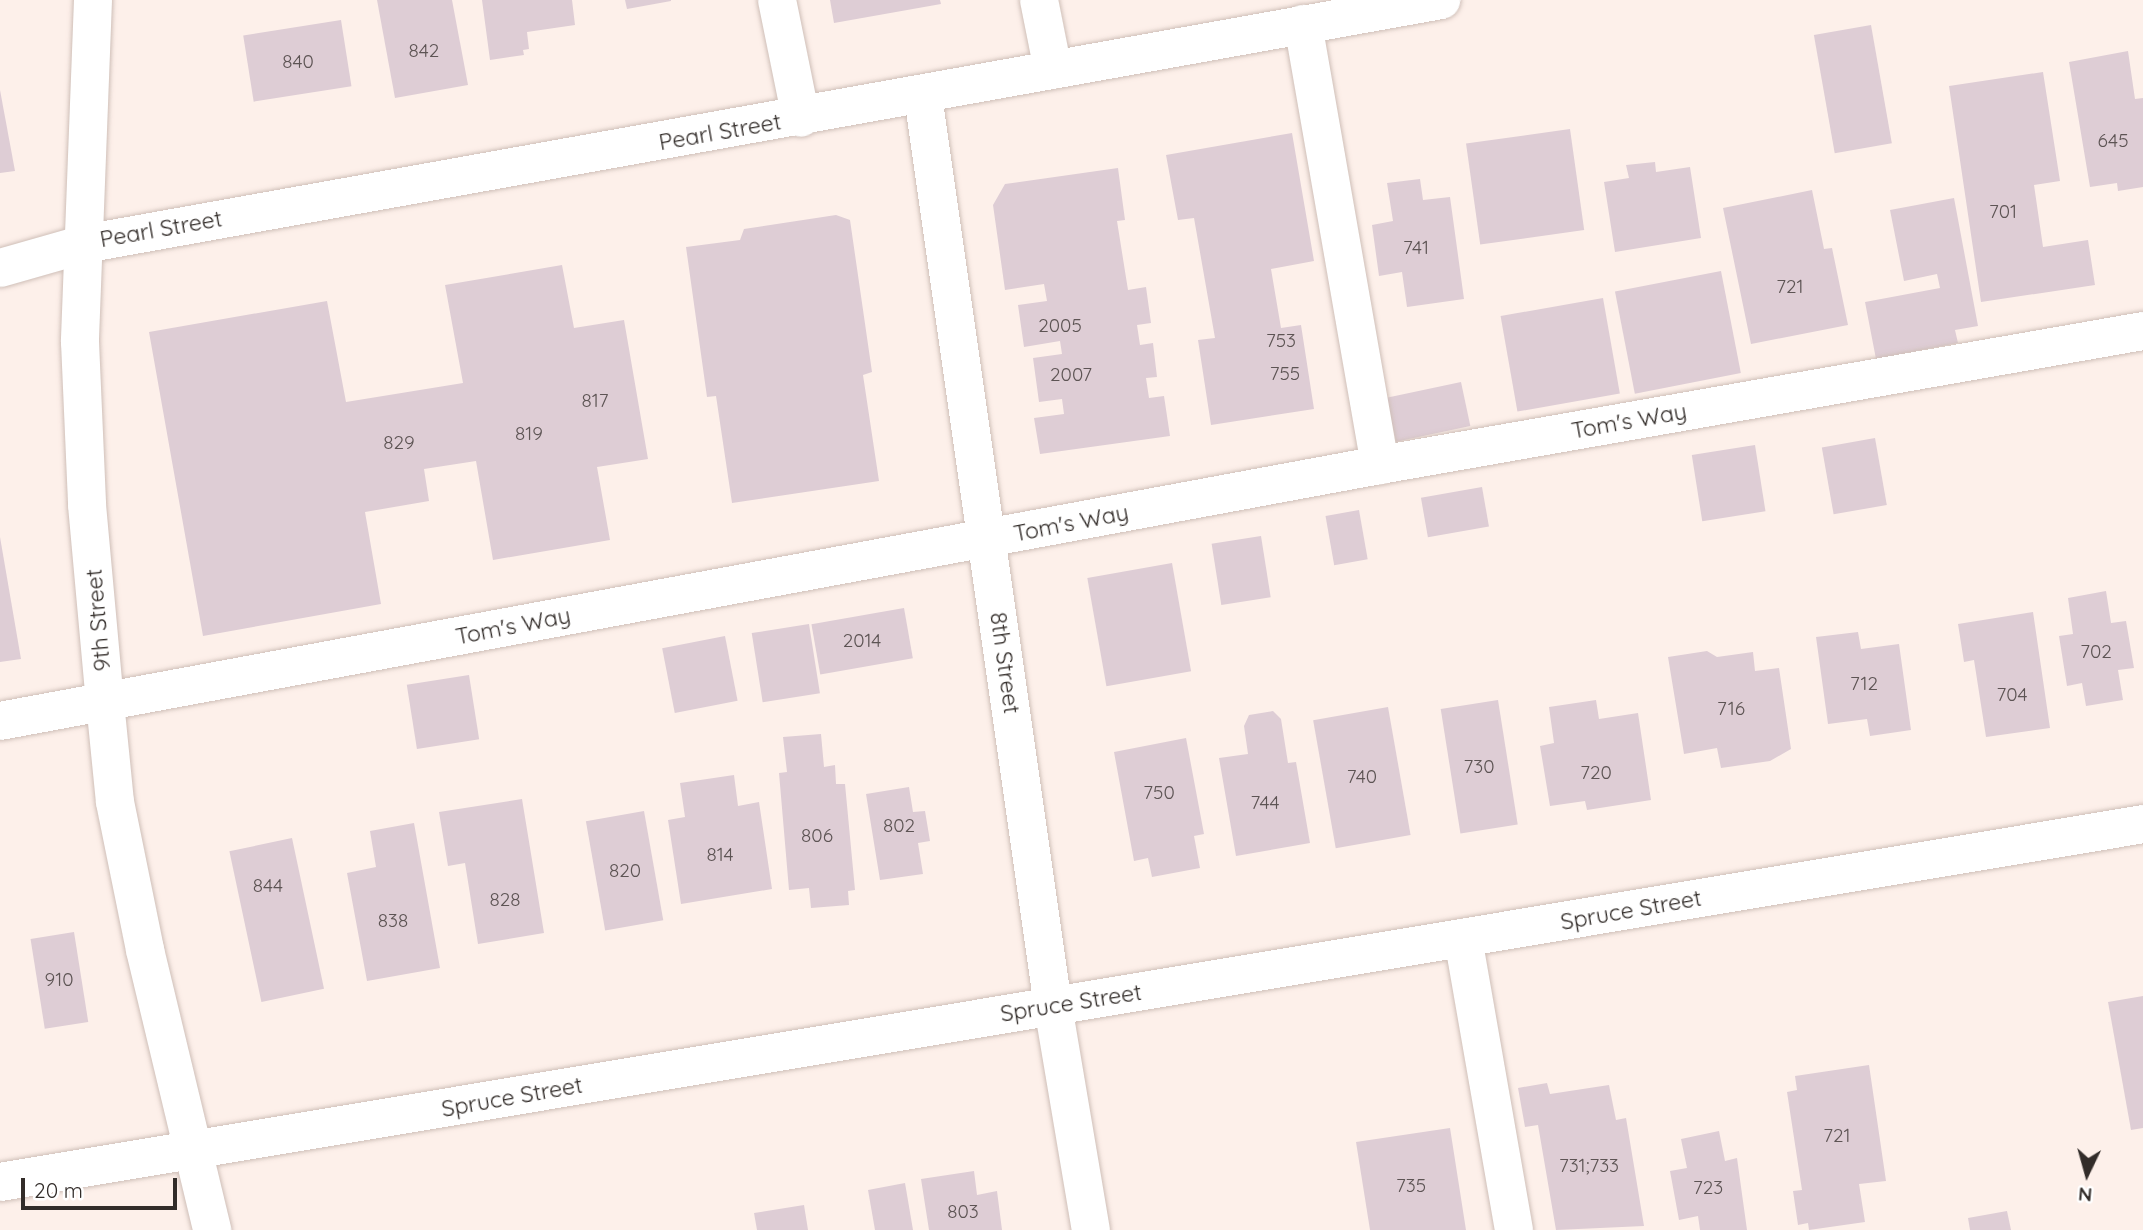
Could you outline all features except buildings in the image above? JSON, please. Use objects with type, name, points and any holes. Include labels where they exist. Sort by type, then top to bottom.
[{"type":"street","name":"9th Street","points":[[93,0],[80,342],[87,491],[105,702],[116,802],[140,923],[212,1230]]},
{"type":"street","points":[[777,0],[801,118]]},
{"type":"street","points":[[1039,0],[1053,70]]},
{"type":"street","name":"Pearl Street","points":[[0,268],[84,244],[801,118],[1440,0]]},
{"type":"street","points":[[1303,24],[1380,465]]},
{"type":"street","name":"8th Street","points":[[923,96],[989,538],[1053,1006],[1091,1230]]},
{"type":"street","name":"Tom's Way","points":[[0,722],[1380,465],[2143,331]]},
{"type":"street","name":"Spruce Street","points":[[0,1182],[2143,824]]},
{"type":"street","points":[[1463,938],[1514,1230]]}]
